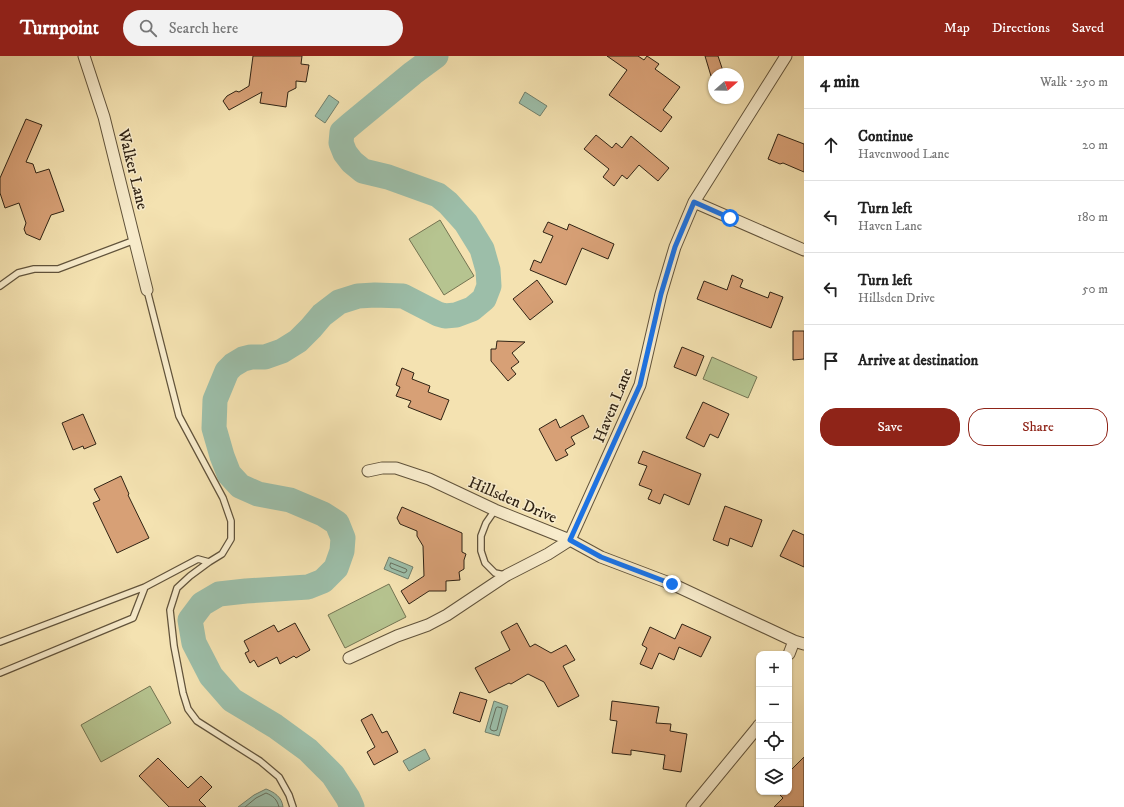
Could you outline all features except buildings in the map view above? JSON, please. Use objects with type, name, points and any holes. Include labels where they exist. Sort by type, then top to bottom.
[{"type":"street","name":"Walker Lane","points":[[84,56],[104,117],[148,290]]},
{"type":"street","name":"Haven Lane","points":[[570,540],[640,385],[661,294],[675,247],[694,202],[786,56]]},
{"type":"street","points":[[694,202],[804,250]]},
{"type":"street","name":"Hillsden Drive","points":[[368,470],[396,468],[429,479],[495,510],[570,540],[601,557],[672,584],[799,642],[792,651]]},
{"type":"street","points":[[349,658],[396,636],[428,625],[447,616],[507,575],[548,554],[570,540]]},
{"type":"street","points":[[692,807],[756,729]]},
{"type":"lane","points":[[0,286],[18,274],[34,269],[58,269],[135,240]]},
{"type":"lane","points":[[148,290],[179,416],[223,498],[231,521],[231,539],[222,554],[190,576],[177,588],[170,610],[174,646],[183,693],[188,709],[197,721],[260,761],[280,777],[290,795],[293,807]]},
{"type":"lane","points":[[495,510],[486,523],[481,536],[482,551],[485,563],[495,573],[507,575]]},
{"type":"lane","points":[[0,642],[145,587],[198,559],[209,562]]},
{"type":"lane","points":[[0,673],[133,618],[145,587]]},
{"type":"shaded area","points":[[440,220],[474,276],[444,295],[409,239]]},
{"type":"shaded area","points":[[712,357],[757,377],[748,398],[703,379]]},
{"type":"shaded area","points":[[389,584],[406,617],[345,648],[328,615]]},
{"type":"shaded area","points":[[150,686],[171,723],[101,762],[81,725]]},
{"type":"water","points":[[525,92],[547,106],[540,116],[519,103]]},
{"type":"water","points":[[329,95],[339,102],[325,123],[315,116]]},
{"type":"water","points":[[389,557],[413,567],[408,579],[384,569]]},
{"type":"water","points":[[494,701],[508,706],[499,736],[485,732]]},
{"type":"water","points":[[425,749],[430,759],[409,771],[403,761]]},
{"type":"water","points":[[266,789],[277,795],[281,800],[283,807],[238,807],[254,795]]},
{"type":"waterway","points":[[352,807],[333,775],[308,750],[275,726],[232,700],[211,676],[194,643],[190,620],[202,604],[219,594],[308,587],[323,581],[336,568],[342,551],[343,538],[337,523],[323,514],[290,500],[258,494],[240,486],[229,474],[214,428],[215,400],[227,371],[243,359],[251,357],[265,357],[282,351],[298,341],[322,315],[339,302],[358,296],[403,296],[438,314],[445,316],[456,315],[472,309],[484,299],[489,286],[488,270],[482,249],[466,223],[448,203],[438,195],[388,177],[363,171],[352,162],[345,153],[341,143],[342,132],[413,73],[436,56]]},
{"type":"route","points":[[672,584],[601,557],[570,540],[640,385],[661,294],[675,247],[694,202],[730,218]]}]
